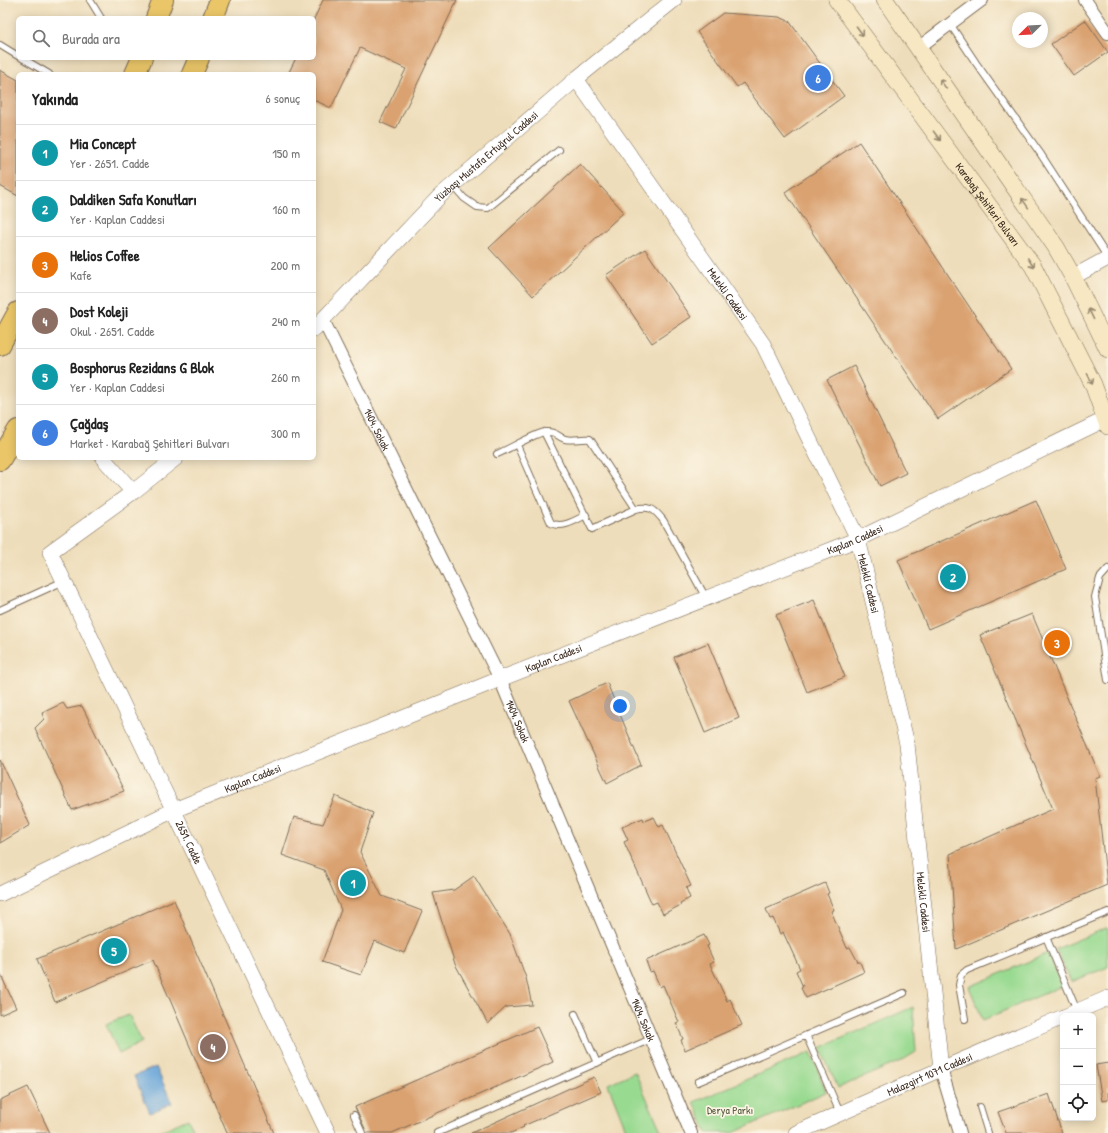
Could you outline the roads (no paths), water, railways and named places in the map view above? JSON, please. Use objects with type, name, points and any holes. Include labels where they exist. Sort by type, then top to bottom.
[{"type":"highway","points":[[157,16],[163,0]]},
{"type":"highway","points":[[215,16],[220,0]]},
{"type":"highway","points":[[137,72],[141,60]]},
{"type":"highway","points":[[193,72],[198,60]]},
{"type":"highway","points":[[0,345],[16,316]]},
{"type":"highway","points":[[7,455],[16,435]]},
{"type":"main road","name":"Karabağ Şehitleri Bulvarı","points":[[836,0],[1034,266],[1093,384],[1107,422]]},
{"type":"main road","points":[[885,0],[1056,247],[1108,349]]},
{"type":"street","name":"Yüzbaşı Mustafa Ertuğrul Caddesi","points":[[318,325],[440,196],[661,5],[674,0]]},
{"type":"street","points":[[918,48],[982,0]]},
{"type":"street","points":[[1085,0],[1108,33]]},
{"type":"street","name":"Melekli Caddesi","points":[[576,79],[763,344],[858,539],[907,744],[941,1069]]},
{"type":"street","points":[[1073,278],[1108,258]]},
{"type":"street","name":"1404. Sokak","points":[[318,325],[500,679],[691,1133]]},
{"type":"street","name":"Kaplan Caddesi","points":[[0,894],[174,810],[500,679],[858,539],[1107,422]]},
{"type":"street","points":[[105,460],[133,492],[173,460]]},
{"type":"street","name":"2651. Cadde","points":[[133,492],[50,552],[328,1133]]},
{"type":"street","points":[[1073,1013],[1108,998]]},
{"type":"street","name":"Malazgirt 1071 Caddesi","points":[[796,1133],[1060,1018]]},
{"type":"street","points":[[941,1069],[960,1133]]},
{"type":"lane","points":[[90,0],[100,16]]},
{"type":"lane","points":[[950,24],[1040,153],[1108,258]]},
{"type":"lane","points":[[0,45],[16,55]]},
{"type":"lane","points":[[25,60],[46,72]]},
{"type":"lane","points":[[453,185],[464,198],[477,208],[488,208],[559,150]]},
{"type":"lane","points":[[544,432],[592,529],[636,509],[644,507],[656,511],[663,520],[706,598]]},
{"type":"lane","points":[[497,454],[544,432],[555,433],[564,439],[590,439],[636,509]]},
{"type":"lane","points":[[516,445],[551,523],[556,526],[568,523],[586,515]]},
{"type":"lane","points":[[1108,569],[1100,578],[1095,597],[1108,680]]},
{"type":"lane","points":[[0,610],[64,580]]},
{"type":"lane","points":[[965,1019],[959,985],[961,975],[967,970],[1046,936],[1108,912]]},
{"type":"lane","points":[[1046,936],[1071,1013]]},
{"type":"lane","points":[[698,1082],[904,993]]},
{"type":"lane","points":[[576,1014],[597,1063]]},
{"type":"lane","points":[[806,1035],[840,1113]]},
{"type":"lane","points":[[437,1133],[651,1039]]},
{"type":"lane","points":[[980,1106],[988,1133]]},
{"type":"lane","points":[[354,1115],[362,1133]]},
{"type":"water","points":[[156,1067],[172,1103],[150,1113],[134,1076]]},
{"type":"place","name":"Çağdaş","points":[[818,78]]},
{"type":"place","name":"Daldiken Safa Konutları","points":[[953,577]]},
{"type":"place","name":"Helios Coffee","points":[[1057,643]]},
{"type":"place","name":"Mia Concept","points":[[353,883]]},
{"type":"place","name":"Bosphorus Rezidans G Blok","points":[[114,951]]},
{"type":"place","name":"Dost Koleji","points":[[213,1047]]},
{"type":"park label","name":"Derya Parkı","points":[[730,1110]]}]
